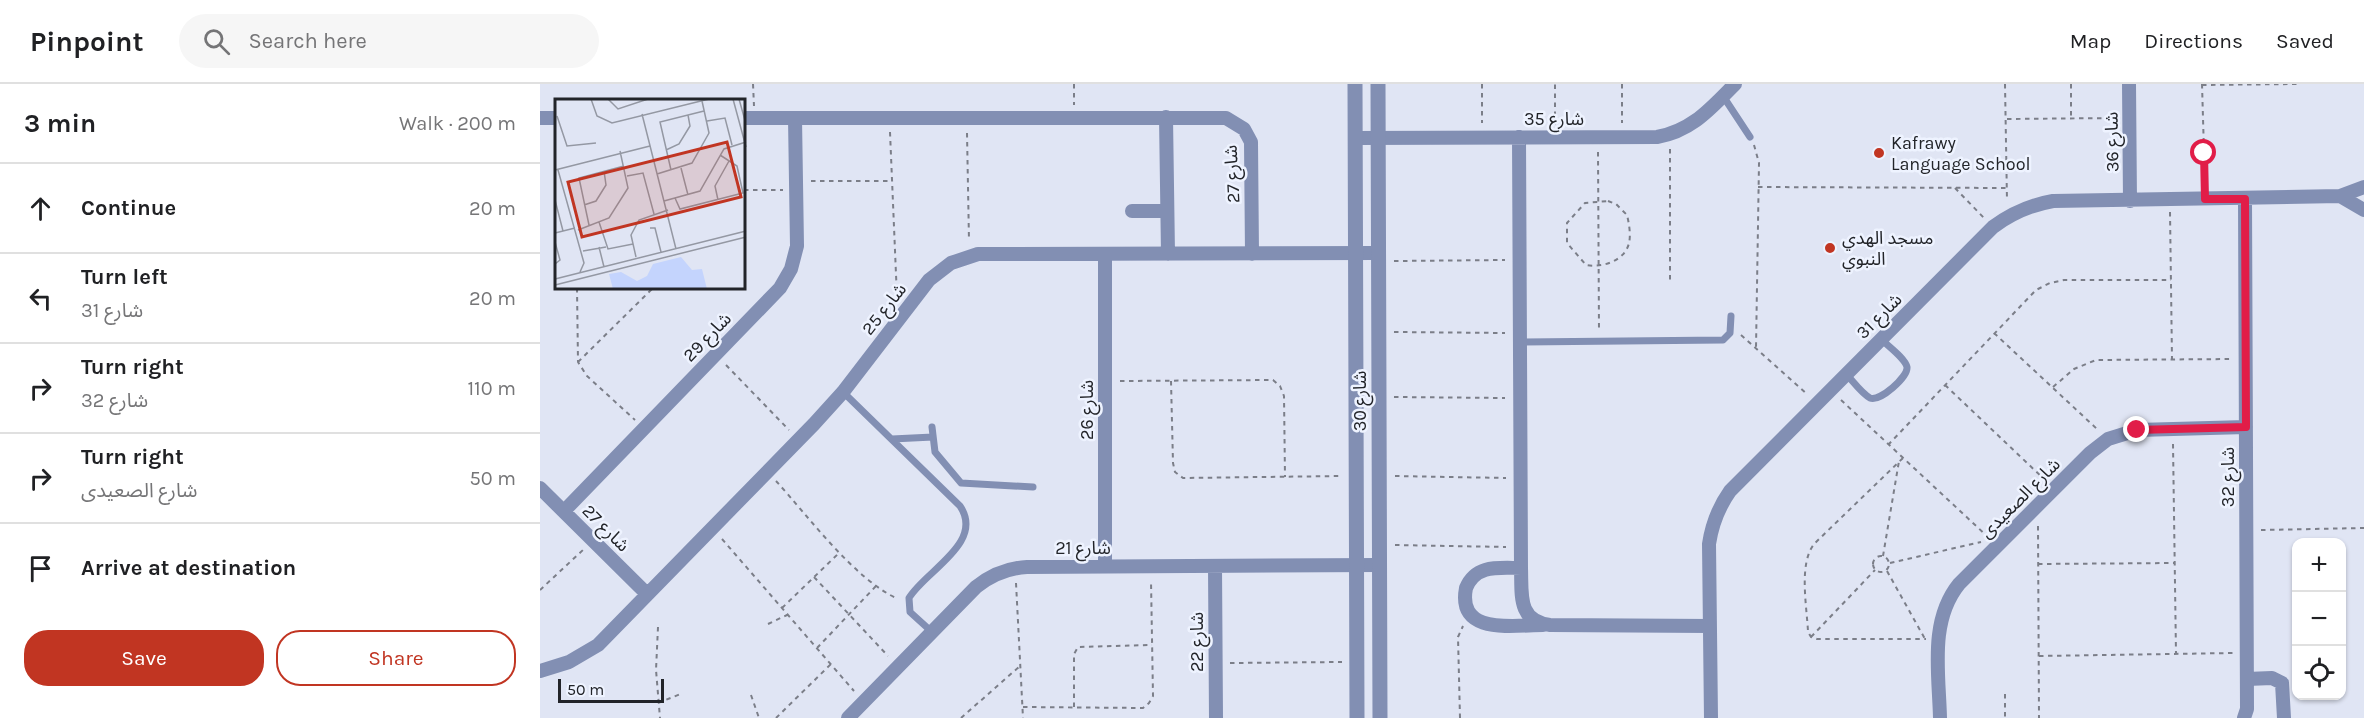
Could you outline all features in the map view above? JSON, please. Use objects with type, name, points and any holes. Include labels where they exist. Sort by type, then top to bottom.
[{"type":"street","name":"شارع 30","points":[[1355,84],[1357,718]]},
{"type":"street","name":"شارع 30","points":[[1378,84],[1380,718]]},
{"type":"street","name":"شارع 35","points":[[1355,138],[1670,135],[1695,123],[1735,84]]},
{"type":"street","name":"شارع 36","points":[[2129,84],[2130,201]]},
{"type":"street","points":[[1166,117],[1168,254]]},
{"type":"street","name":"شارع 27","points":[[749,118],[1226,118],[1239,124],[1248,135],[1252,150],[1252,254]]},
{"type":"street","name":"شارع 29","points":[[564,511],[780,288],[786,279],[797,246],[795,118]]},
{"type":"street","points":[[1519,137],[1521,568],[1524,608],[1532,619],[1550,625]]},
{"type":"street","name":"شارع 31","points":[[1711,718],[1709,544],[1717,512],[1730,491],[1993,227],[2024,208],[2053,201],[2340,196],[2364,187]]},
{"type":"street","points":[[2340,196],[2364,210]]},
{"type":"street","name":"شارع 32","points":[[2244,718],[2247,709],[2245,199]]},
{"type":"street","points":[[1132,211],[1167,211]]},
{"type":"street","name":"شارع 25","points":[[540,671],[569,662],[589,651],[647,594],[799,441],[843,392],[936,274],[951,263],[969,256],[1105,254],[1355,253],[1379,257]]},
{"type":"street","name":"شارع 26","points":[[1105,254],[1105,566]]},
{"type":"street","name":"شارع الصعيدى","points":[[1940,718],[1932,639],[1952,592],[2090,453],[2108,439],[2137,430],[2246,427]]},
{"type":"street","name":"شارع 27","points":[[540,488],[647,594]]},
{"type":"street","name":"شارع 21","points":[[848,718],[976,587],[990,577],[1015,568],[1379,565]]},
{"type":"street","name":"شارع 22","points":[[1215,566],[1216,718]]},
{"type":"street","points":[[1521,568],[1484,569],[1468,581],[1464,594],[1467,608],[1474,619],[1487,625],[1710,626]]},
{"type":"street","points":[[2247,679],[2272,678],[2279,681],[2283,686],[2284,718]]},
{"type":"lane","points":[[1723,96],[1750,137]]},
{"type":"lane","points":[[1520,337],[1599,341],[1723,340],[1729,336],[1731,316]]},
{"type":"lane","points":[[1846,374],[1867,395],[1875,399],[1880,398],[1904,377],[1907,370],[1905,363],[1881,339]]},
{"type":"lane","points":[[843,392],[960,506],[967,523],[967,531],[960,543],[911,594],[908,603],[910,612],[932,632]]},
{"type":"lane","points":[[932,427],[936,455],[961,483],[1033,487]]},
{"type":"lane","points":[[891,439],[933,437]]},
{"type":"path","points":[[749,118],[753,84]]},
{"type":"path","points":[[1074,84],[1074,117]]},
{"type":"path","points":[[1482,84],[1482,138]]},
{"type":"path","points":[[1555,84],[1555,137]]},
{"type":"path","points":[[1622,84],[1622,137]]},
{"type":"path","points":[[2005,84],[2007,217]]},
{"type":"path","points":[[2071,84],[2071,118]]},
{"type":"path","points":[[2205,199],[2202,84],[2297,84]]},
{"type":"path","points":[[2006,119],[2130,117]]},
{"type":"path","points":[[890,118],[898,320]]},
{"type":"path","points":[[967,118],[969,256]]},
{"type":"path","points":[[1670,135],[1670,281]]},
{"type":"path","points":[[1598,137],[1599,341]]},
{"type":"path","points":[[1750,137],[1759,163],[1756,348]]},
{"type":"path","points":[[746,190],[892,181]]},
{"type":"path","points":[[1758,188],[2007,188]]},
{"type":"path","points":[[1955,188],[1993,227]]},
{"type":"path","points":[[2170,200],[2172,360]]},
{"type":"path","points":[[1598,201],[1614,202],[1626,213],[1630,237],[1627,250],[1608,265],[1599,266],[1584,263],[1569,248],[1566,239],[1566,227],[1570,220],[1585,203],[1598,201]]},
{"type":"path","points":[[1379,257],[1520,260]]},
{"type":"path","points":[[1888,445],[2030,295],[2050,283],[2064,280],[2171,280]]},
{"type":"path","points":[[577,290],[578,362],[587,376],[644,429]]},
{"type":"path","points":[[578,362],[651,290]]},
{"type":"path","points":[[1731,325],[1817,403]]},
{"type":"path","points":[[1379,332],[1520,337]]},
{"type":"path","points":[[1994,333],[2108,439]]},
{"type":"path","points":[[716,354],[799,441]]},
{"type":"path","points":[[2053,387],[2074,369],[2096,360],[2246,359]]},
{"type":"path","points":[[1105,382],[1269,380],[1277,383],[1283,390],[1284,396],[1286,477]]},
{"type":"path","points":[[1171,381],[1173,464],[1178,475],[1187,479],[1356,476]]},
{"type":"path","points":[[1945,385],[2054,489]]},
{"type":"path","points":[[1830,390],[1991,540],[1890,563]]},
{"type":"path","points":[[1379,397],[1520,398]]},
{"type":"path","points":[[2173,429],[2176,654]]},
{"type":"path","points":[[1810,637],[1805,567],[1808,553],[1815,543],[1903,458]]},
{"type":"path","points":[[1883,556],[1899,461]]},
{"type":"path","points":[[768,472],[840,552],[876,586],[908,603]]},
{"type":"path","points":[[1379,476],[1521,478]]},
{"type":"path","points":[[2037,506],[2039,718]]},
{"type":"path","points":[[712,528],[864,702]]},
{"type":"path","points":[[2246,530],[2364,528]]},
{"type":"path","points":[[540,590],[593,540]]},
{"type":"path","points":[[1379,545],[1521,547]]},
{"type":"path","points":[[782,608],[840,552]]},
{"type":"path","points":[[1883,556],[1890,563]]},
{"type":"path","points":[[1875,570],[1873,566],[1875,559],[1883,556]]},
{"type":"path","points":[[1887,571],[1890,563]]},
{"type":"path","points":[[2038,564],[2175,563]]},
{"type":"path","points":[[1023,707],[1143,708],[1147,706],[1153,696],[1150,566]]},
{"type":"path","points":[[1015,568],[1023,718]]},
{"type":"path","points":[[1810,637],[1875,570]]},
{"type":"path","points":[[1875,570],[1883,573],[1887,571]]},
{"type":"path","points":[[1887,571],[1932,639]]},
{"type":"path","points":[[814,577],[898,667]]},
{"type":"path","points":[[817,648],[876,586]]},
{"type":"path","points":[[768,624],[788,615]]},
{"type":"path","points":[[1460,718],[1459,633],[1466,622],[1474,619]]},
{"type":"path","points":[[658,627],[656,670],[660,718]]},
{"type":"path","points":[[1810,637],[1817,639],[1932,639]]},
{"type":"path","points":[[1074,707],[1074,654],[1078,647],[1152,645]]},
{"type":"path","points":[[2039,656],[2247,653]]},
{"type":"path","points":[[1215,663],[1356,662]]},
{"type":"path","points":[[776,718],[831,664]]},
{"type":"path","points":[[962,718],[1020,666]]},
{"type":"path","points":[[658,703],[683,693]]},
{"type":"path","points":[[2005,694],[2006,718]]},
{"type":"path","points":[[751,695],[759,718]]},
{"type":"place","name":"Kafrawy Language School","points":[[1879,153]]},
{"type":"place","name":"مسجد الهدي النبوي","points":[[1830,248]]},
{"type":"route","points":[[2137,430],[2246,427],[2245,199],[2205,199],[2204,153]]}]
